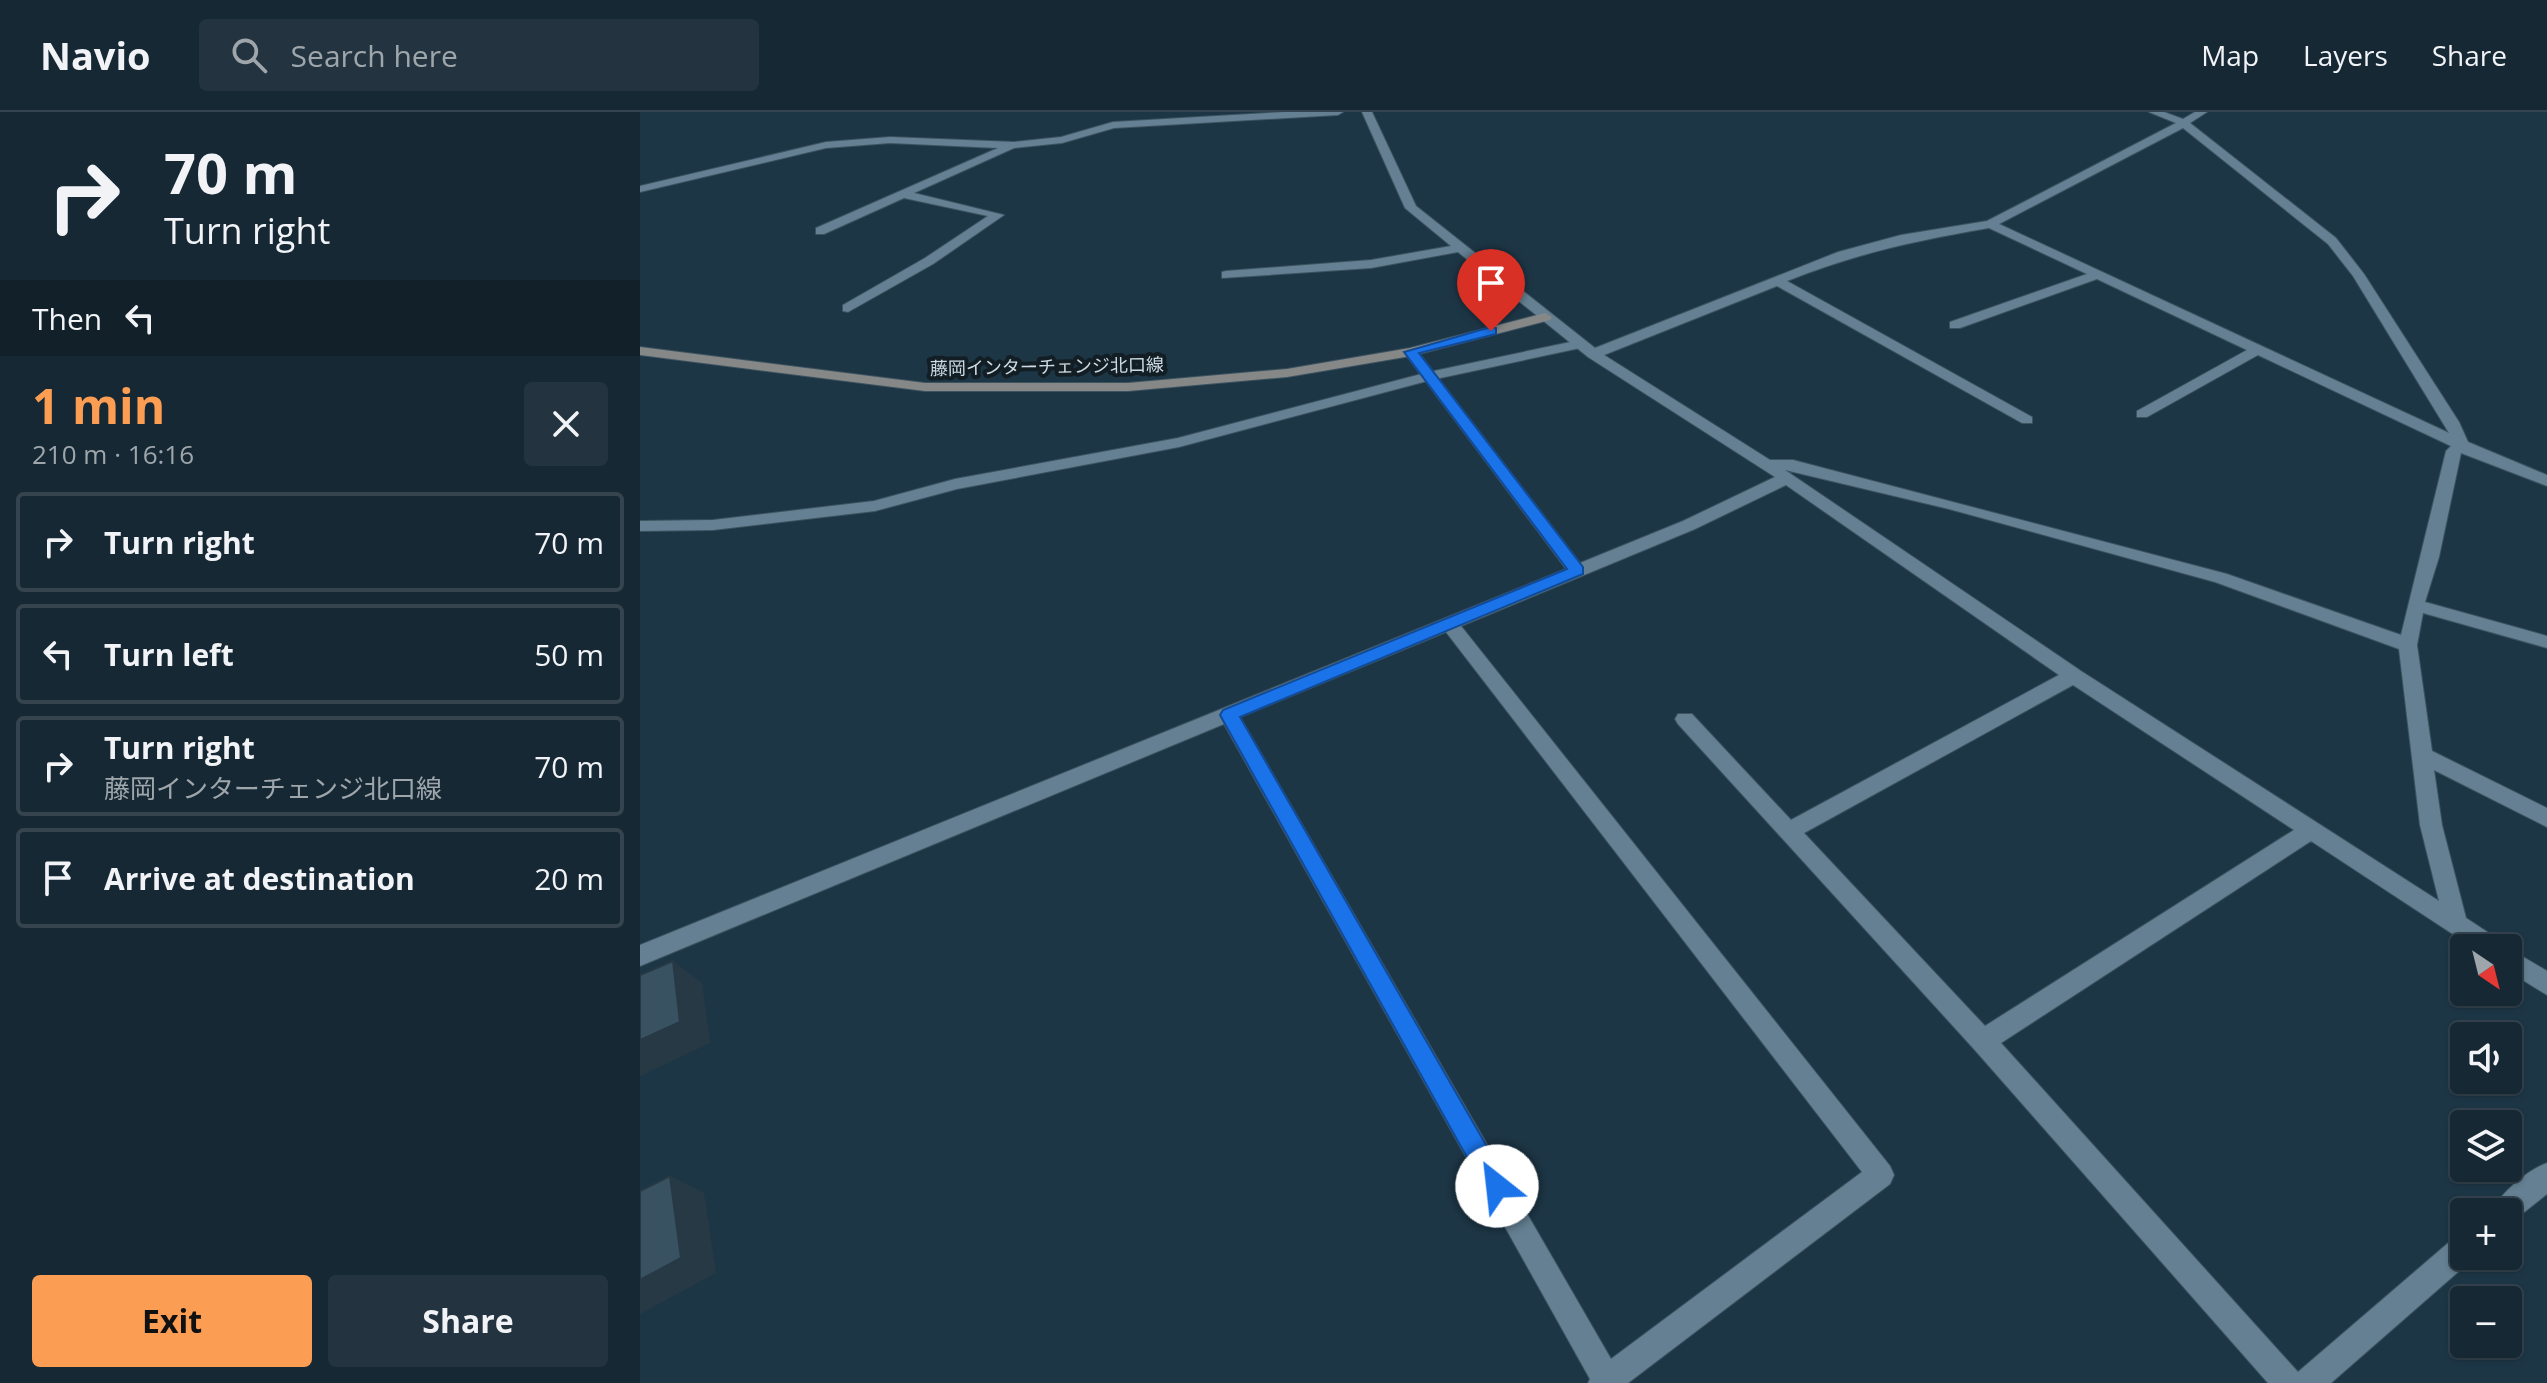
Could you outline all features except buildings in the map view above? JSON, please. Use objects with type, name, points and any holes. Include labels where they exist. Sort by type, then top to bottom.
[{"type":"street","points":[[640,189],[826,145],[890,140],[1014,145],[1062,140],[1113,125],[1192,116],[1338,112]]},
{"type":"street","points":[[1367,112],[1411,208],[1586,349],[1787,478],[2074,676],[2472,934]]},
{"type":"street","points":[[2154,112],[2182,122],[2332,241],[2358,274],[2452,422],[2462,445]]},
{"type":"street","points":[[640,526],[713,525],[875,506],[955,484],[1179,442],[1429,376],[1586,349],[1842,255],[1901,239],[1990,224],[2202,112]]},
{"type":"street","points":[[820,231],[1014,145]]},
{"type":"street","points":[[848,308],[929,261],[998,215],[903,194]]},
{"type":"street","points":[[1990,224],[2462,445],[2547,481]]},
{"type":"street","points":[[1226,275],[1371,264],[1459,248]]},
{"type":"street","points":[[1955,325],[2099,274]]},
{"type":"street","points":[[1776,280],[2027,420]]},
{"type":"street","name":"藤岡インターチェンジ北口線","points":[[640,351],[925,387],[1128,387],[1287,373],[1411,352],[1545,317]]},
{"type":"street","points":[[2142,414],[2258,349]]},
{"type":"street","points":[[1411,352],[1577,571]]},
{"type":"street","points":[[2456,923],[2431,825],[2408,645],[2415,605],[2430,557],[2454,451],[2462,445]]},
{"type":"street","points":[[1766,465],[1793,465],[2206,574],[2408,645]]},
{"type":"street","points":[[640,956],[1689,525],[1787,478]]},
{"type":"street","points":[[2415,605],[2547,642]]},
{"type":"street","points":[[1229,715],[1605,1382],[1881,1175],[1450,624]]},
{"type":"street","points":[[1791,830],[2074,676]]},
{"type":"street","points":[[1685,719],[1791,830],[1983,1041],[2288,1383]]},
{"type":"street","points":[[2422,755],[2547,818]]},
{"type":"street","points":[[1983,1041],[2311,830]]},
{"type":"street","points":[[2522,967],[2547,984]]},
{"type":"street","points":[[2522,1198],[2547,1176]]},
{"type":"street","points":[[2308,1383],[2450,1260]]},
{"type":"route","points":[[1491,331],[1411,352],[1577,571],[1229,715],[1497,1186]]}]
